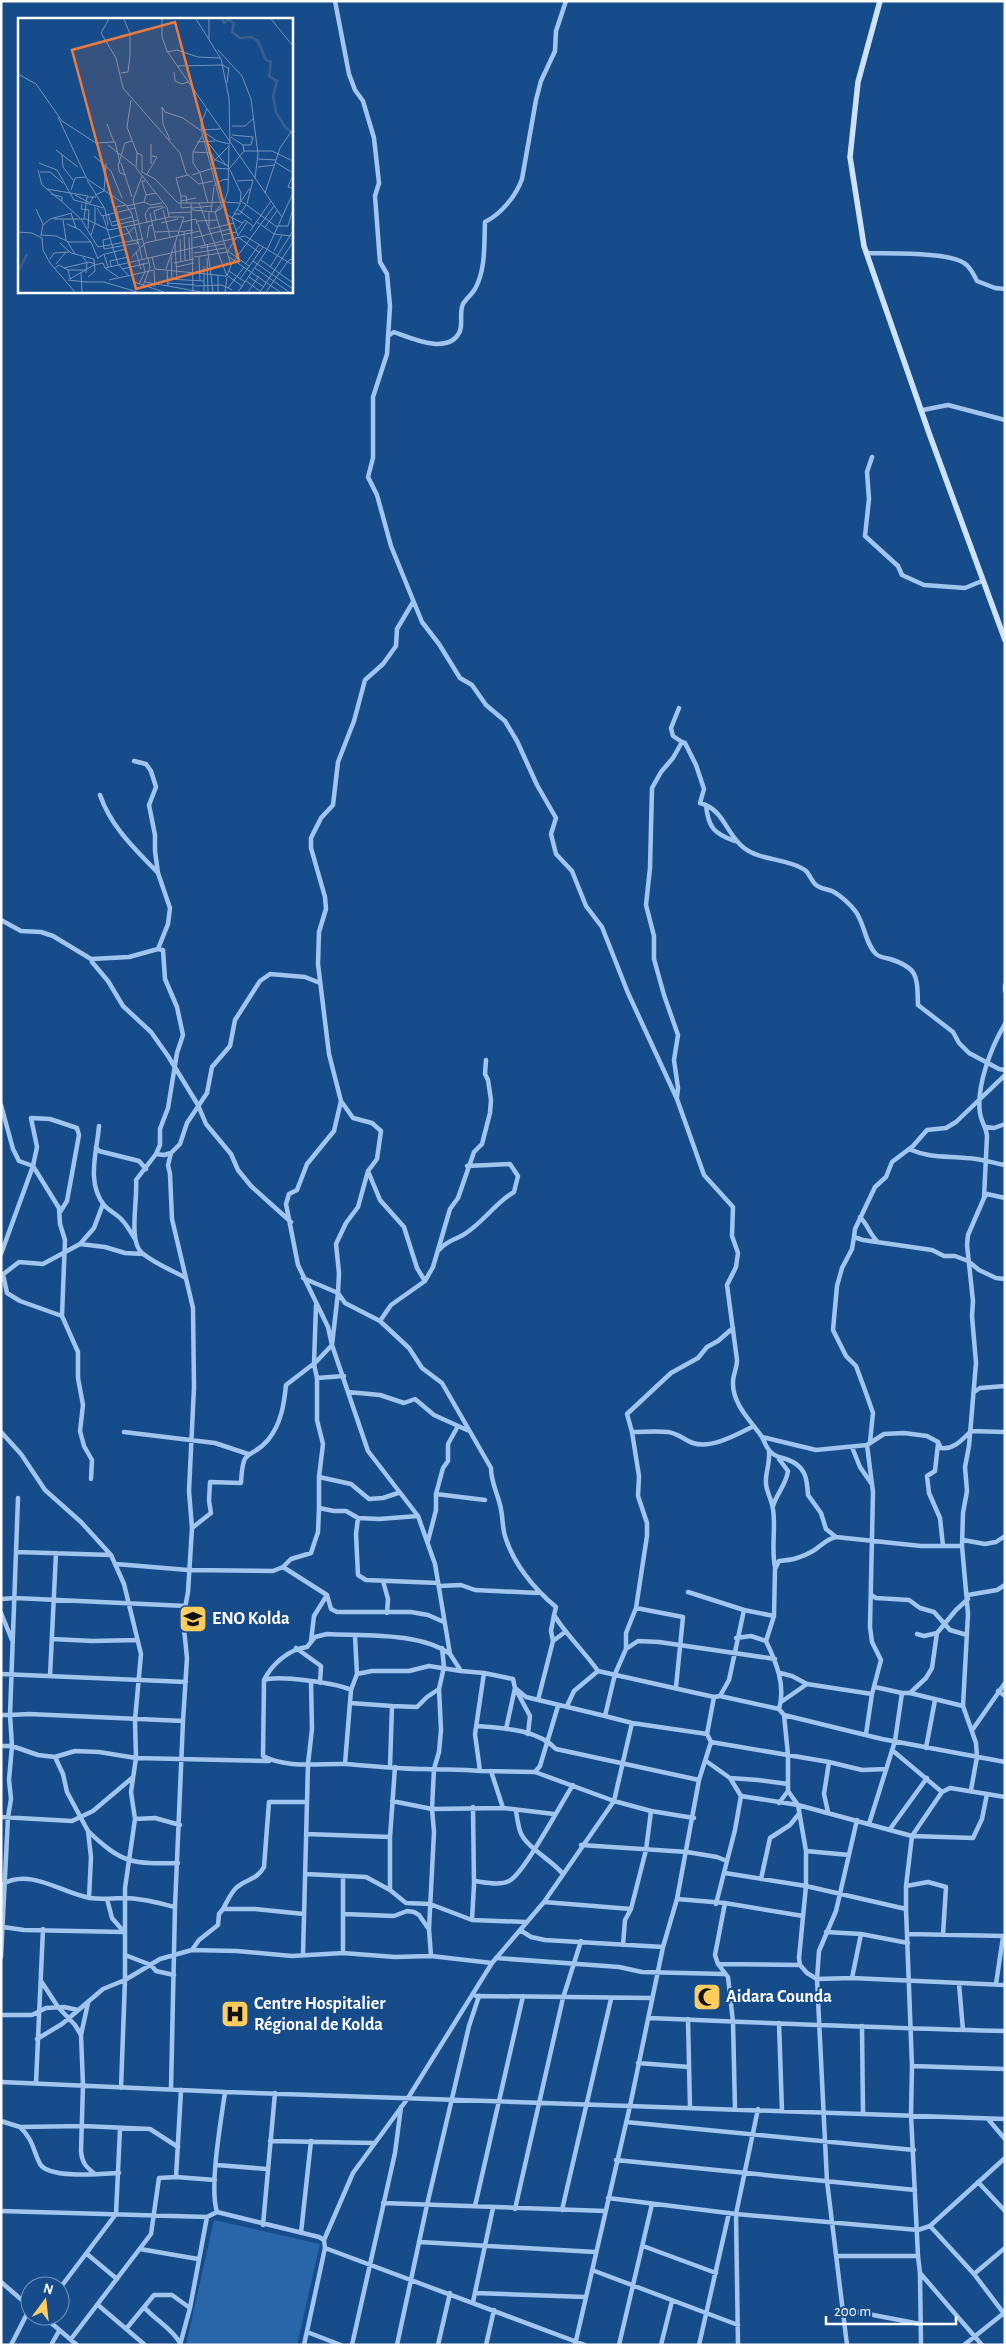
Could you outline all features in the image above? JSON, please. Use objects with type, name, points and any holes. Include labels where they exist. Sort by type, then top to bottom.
[{"type":"main road","points":[[880,1],[858,82],[850,157],[857,209],[867,253],[906,368],[923,410],[982,581],[1005,640]]},
{"type":"street","points":[[335,1],[349,74],[355,90],[363,101],[374,138],[379,183],[375,196],[380,262],[387,274],[390,306],[386,360],[373,397],[374,458],[368,477],[377,495],[391,546],[422,622],[445,653],[454,671],[460,678],[472,685],[486,706],[505,721],[517,741],[537,786],[556,818],[550,834],[556,854],[572,871],[586,906],[602,926],[628,993],[677,1098],[704,1175],[733,1207],[732,1236],[738,1253],[736,1267],[727,1286],[737,1360],[737,1371],[733,1382],[738,1401],[752,1427],[762,1437],[769,1452],[770,1465],[766,1482],[773,1508],[772,1552],[775,1569],[774,1616],[766,1641],[780,1673],[781,1702],[779,1709]]},
{"type":"street","points":[[388,336],[394,332],[418,341],[441,343],[452,340],[459,332],[463,305],[474,290],[483,272],[485,222],[496,217],[519,188],[522,179],[536,100],[541,81],[555,51],[556,31],[566,1]]},
{"type":"street","points":[[867,253],[942,257],[962,261],[970,267],[977,281],[995,288],[1005,288]]},
{"type":"street","points":[[923,410],[948,405],[1005,420]]},
{"type":"street","points":[[872,457],[867,472],[870,498],[866,536],[898,566],[902,575],[924,585],[966,588],[982,581]]},
{"type":"street","points":[[192,1528],[212,1513],[209,1501],[210,1482],[241,1483],[242,1461],[248,1454],[261,1446],[276,1428],[283,1410],[286,1385],[314,1364],[332,1345],[339,1273],[336,1244],[346,1222],[358,1207],[368,1171],[377,1159],[380,1131],[372,1124],[353,1118],[341,1101],[329,1054],[320,983],[319,932],[326,909],[325,897],[311,848],[311,838],[321,818],[333,805],[338,762],[354,721],[364,680],[383,664],[396,646],[397,629],[413,602]]},
{"type":"street","points":[[679,708],[671,728],[673,736],[685,743],[696,765],[703,786],[700,803],[712,806],[745,849],[799,867],[807,872],[814,884],[833,891],[844,900],[855,911],[865,926],[869,943],[876,954],[910,968],[917,978],[918,1005],[953,1032],[959,1043],[969,1053],[1005,1070]]},
{"type":"street","points":[[677,1098],[678,1088],[674,1060],[678,1035],[654,960],[654,936],[646,905],[650,868],[652,788],[682,742]]},
{"type":"street","points":[[134,761],[146,764],[155,779],[156,787],[149,805],[155,835],[158,873],[170,908],[168,924],[158,949]]},
{"type":"street","points":[[100,795],[106,813],[129,843],[158,873]]},
{"type":"street","points":[[706,805],[708,820],[715,832],[738,842]]},
{"type":"street","points":[[1,920],[21,931],[41,932],[53,936],[90,959],[129,957],[158,949],[163,950],[165,979],[182,1027],[168,1108],[160,1128],[160,1145],[156,1154],[136,1180],[137,1242],[138,1248],[143,1254],[184,1277]]},
{"type":"street","points":[[92,962],[108,981],[124,1006],[151,1032],[176,1068],[198,1105],[206,1124],[231,1154],[238,1170],[250,1186],[291,1222]]},
{"type":"street","points":[[156,1154],[164,1156],[171,1153],[180,1144],[187,1123],[207,1093],[212,1067],[230,1046],[235,1020],[260,981],[270,974],[305,977],[320,983]]},
{"type":"street","points":[[1005,985],[1005,991]]},
{"type":"street","points":[[971,1790],[976,1743],[963,1706],[968,1597],[962,1543],[963,1512],[967,1490],[965,1467],[971,1431],[976,1346],[968,1261],[968,1235],[984,1198],[986,1128],[980,1114],[981,1083],[1005,1024]]},
{"type":"street","points":[[380,1321],[391,1304],[425,1281],[439,1250],[450,1209],[458,1198],[467,1166],[474,1152],[482,1144],[490,1113],[491,1100],[488,1080],[485,1074],[486,1060]]},
{"type":"street","points":[[866,1734],[872,1694],[881,1660],[872,1642],[870,1627],[873,1551],[871,1540],[872,1484],[869,1443],[872,1413],[856,1366],[846,1356],[833,1330],[837,1286],[842,1268],[852,1249],[860,1217],[875,1188],[886,1177],[892,1162],[909,1149],[927,1130],[946,1128],[956,1122],[1004,1077]]},
{"type":"street","points":[[341,1101],[334,1131],[307,1164],[297,1190],[289,1194],[286,1204],[291,1222],[295,1255],[303,1278],[328,1327],[332,1345],[368,1450],[398,1493],[418,1516],[435,1564],[450,1654]]},
{"type":"street","points":[[1,1104],[13,1149],[19,1161],[33,1166],[59,1208],[60,1224],[65,1240],[62,1316],[78,1352],[78,1378],[83,1405],[80,1431],[84,1446],[92,1460],[91,1479]]},
{"type":"street","points":[[1,1254],[33,1166],[37,1147],[31,1118],[50,1118],[77,1128],[79,1135],[67,1201],[59,1213]]},
{"type":"street","points":[[986,1128],[994,1128],[1005,1124]]},
{"type":"street","points":[[99,1126],[94,1176],[103,1204],[122,1220],[137,1242]]},
{"type":"street","points":[[96,1147],[99,1151],[140,1161],[146,1168]]},
{"type":"street","points":[[909,1149],[922,1155],[966,1158],[1005,1165]]},
{"type":"street","points":[[168,1165],[171,1153]]},
{"type":"street","points":[[164,1156],[170,1174],[172,1219],[192,1308],[193,1440],[189,1491],[192,1528],[186,1606],[183,1619],[187,1658],[175,1907],[171,2089]]},
{"type":"street","points":[[439,1250],[447,1241],[463,1235],[502,1199],[514,1192],[518,1176],[510,1164],[467,1166]]},
{"type":"street","points":[[368,1171],[380,1200],[404,1227],[417,1268],[425,1281]]},
{"type":"street","points":[[984,1198],[987,1194],[1005,1198]]},
{"type":"street","points":[[62,1316],[20,1301],[7,1293],[2,1275],[19,1262],[43,1264],[80,1244],[94,1228],[103,1204]]},
{"type":"street","points":[[860,1217],[868,1224],[869,1234],[878,1242]]},
{"type":"street","points":[[854,1237],[932,1250],[944,1256],[955,1256],[968,1261],[996,1278],[1005,1279]]},
{"type":"street","points":[[80,1244],[105,1247],[124,1253],[143,1254]]},
{"type":"street","points":[[303,1278],[333,1289],[345,1303],[380,1321],[409,1348],[422,1368],[442,1383],[467,1430],[491,1468],[491,1482],[500,1504],[504,1534],[511,1553],[538,1593],[556,1608],[551,1631],[553,1641],[538,1700]]},
{"type":"street","points":[[116,1564],[188,1570],[273,1571],[283,1567],[291,1559],[311,1553],[318,1532],[319,1478],[323,1444],[317,1420],[314,1364],[316,1304]]},
{"type":"street","points":[[605,1716],[615,1674],[626,1649],[626,1633],[636,1608],[647,1536],[647,1523],[638,1496],[640,1476],[627,1414],[671,1373],[698,1358],[707,1347],[718,1341],[733,1328]]},
{"type":"street","points":[[316,1378],[344,1376]]},
{"type":"street","points":[[974,1392],[980,1388],[1005,1386]]},
{"type":"street","points":[[348,1392],[380,1395],[404,1403],[415,1399],[434,1415],[467,1430]]},
{"type":"street","points":[[428,1543],[436,1510],[436,1494],[443,1468],[448,1461],[448,1444],[458,1426]]},
{"type":"street","points":[[632,1432],[669,1432],[681,1436],[692,1443],[711,1445],[752,1427]]},
{"type":"street","points":[[762,1437],[816,1450],[852,1447],[869,1443],[884,1434],[904,1433],[927,1436],[938,1442],[941,1448],[947,1449],[961,1441],[971,1431],[1005,1432]]},
{"type":"street","points":[[1,1432],[21,1454],[45,1490],[81,1522],[111,1556],[124,1584],[141,1654],[137,1680],[135,1720],[136,1758],[131,1792],[135,1819],[124,1898],[125,1980],[121,2088]]},
{"type":"street","points":[[124,1432],[225,1445],[248,1454]]},
{"type":"street","points":[[938,1442],[935,1471],[927,1476],[929,1493],[940,1518],[943,1546]]},
{"type":"street","points":[[852,1447],[860,1467],[872,1484]]},
{"type":"street","points":[[769,1452],[778,1458],[788,1471],[785,1486],[777,1495],[773,1508]]},
{"type":"street","points":[[778,1458],[796,1465],[804,1472],[809,1482],[808,1495],[821,1513],[826,1529],[836,1537]]},
{"type":"street","points":[[319,1478],[351,1484],[369,1499],[383,1498],[398,1493]]},
{"type":"street","points":[[436,1494],[485,1500]]},
{"type":"street","points":[[1,1957],[3,1883],[11,1799],[9,1780],[12,1746],[10,1715],[18,1498]]},
{"type":"street","points":[[319,1508],[334,1511],[346,1510],[358,1518],[379,1519],[418,1516]]},
{"type":"street","points":[[358,1518],[356,1534],[358,1574],[366,1580],[461,1585],[475,1590],[538,1593]]},
{"type":"street","points":[[775,1569],[779,1561],[798,1559],[814,1551],[829,1538],[871,1540],[920,1546],[943,1546],[962,1543],[985,1544],[996,1542],[1005,1536]]},
{"type":"street","points":[[16,1552],[111,1556]]},
{"type":"street","points":[[50,1676],[56,1553]]},
{"type":"street","points":[[283,1567],[327,1596],[331,1609],[337,1612],[411,1612],[428,1615],[444,1622]]},
{"type":"street","points":[[383,1581],[388,1599],[387,1613]]},
{"type":"street","points":[[910,1693],[926,1678],[932,1668],[937,1633],[944,1624],[968,1597],[997,1590],[1005,1585]]},
{"type":"street","points":[[688,1592],[744,1610],[774,1616]]},
{"type":"street","points":[[871,1595],[876,1598],[910,1600],[920,1608],[934,1612],[950,1630],[967,1635]]},
{"type":"street","points":[[311,1641],[314,1616],[327,1596]]},
{"type":"street","points":[[1,1599],[15,1598],[186,1606]]},
{"type":"street","points":[[636,1608],[683,1617],[682,1645],[676,1687]]},
{"type":"street","points":[[720,1696],[729,1680],[736,1638],[744,1610]]},
{"type":"street","points":[[1,1613],[14,1643]]},
{"type":"street","points":[[554,1615],[565,1632],[598,1671],[714,1697],[720,1696],[779,1709],[784,1715],[788,1755],[788,1791],[798,1805],[798,1815],[806,1850],[806,1886],[799,1958],[800,1965],[807,1973],[817,1979],[852,1978],[1005,1985]]},
{"type":"street","points":[[553,1641],[565,1632]]},
{"type":"street","points":[[917,1634],[924,1636],[937,1633]]},
{"type":"street","points":[[272,1761],[263,1756],[264,1680],[269,1670],[296,1648],[307,1646],[315,1637],[327,1634],[412,1640],[442,1648],[450,1654],[461,1671]]},
{"type":"street","points":[[345,1764],[351,1690],[357,1674],[355,1636]]},
{"type":"street","points":[[736,1638],[751,1636],[766,1641]]},
{"type":"street","points":[[52,1639],[93,1641],[137,1640]]},
{"type":"street","points":[[626,1649],[638,1641],[682,1645],[775,1659]]},
{"type":"street","points":[[296,1648],[320,1666],[320,1683]]},
{"type":"street","points":[[431,1956],[429,1929],[434,1832],[432,1809],[434,1769],[439,1752],[441,1730],[439,1689],[444,1667],[442,1648]]},
{"type":"street","points":[[357,1674],[372,1671],[409,1671],[430,1666],[513,1678],[515,1688],[530,1716],[528,1734]]},
{"type":"street","points":[[567,1706],[574,1691],[598,1671]]},
{"type":"street","points":[[1,1674],[13,1673],[186,1682]]},
{"type":"street","points":[[480,1771],[476,1756],[477,1726],[479,1695],[483,1688],[484,1673]]},
{"type":"street","points":[[780,1673],[792,1676],[807,1684],[872,1694]]},
{"type":"street","points":[[264,1680],[271,1678],[320,1683],[344,1686],[351,1690]]},
{"type":"street","points":[[303,1955],[308,1764],[312,1729],[311,1682]]},
{"type":"street","points":[[972,1729],[1005,1683]]},
{"type":"street","points":[[781,1702],[807,1684]]},
{"type":"street","points":[[875,1687],[910,1693],[963,1706]]},
{"type":"street","points":[[515,1688],[526,1697],[558,1706],[567,1706],[632,1723],[707,1734]]},
{"type":"street","points":[[506,1729],[515,1688]]},
{"type":"street","points":[[350,1703],[417,1707],[439,1689]]},
{"type":"street","points":[[998,1691],[1005,1696]]},
{"type":"street","points":[[869,1824],[895,1742],[902,1693]]},
{"type":"street","points":[[575,2343],[630,2106],[663,1947],[677,1899],[700,1780],[711,1742],[707,1734],[714,1697]]},
{"type":"street","points":[[926,1748],[934,1700]]},
{"type":"street","points":[[390,1890],[392,1706]]},
{"type":"street","points":[[535,1772],[540,1766],[558,1706]]},
{"type":"street","points":[[1,1715],[28,1714],[184,1721]]},
{"type":"street","points":[[784,1715],[895,1742],[1005,1762]]},
{"type":"street","points":[[304,2345],[325,2248],[324,2240],[348,2181],[408,2098],[494,1960],[544,1902],[614,1801],[632,1723]]},
{"type":"street","points":[[477,1726],[506,1729],[528,1734],[548,1740],[556,1749],[700,1780]]},
{"type":"street","points":[[711,1742],[830,1762],[862,1770],[886,1769]]},
{"type":"street","points":[[1,1746],[12,1746],[38,1755],[55,1756],[75,1751],[99,1752],[136,1758],[272,1761],[535,1772],[614,1801],[651,1811],[694,1818]]},
{"type":"street","points":[[892,1750],[942,1792]]},
{"type":"street","points":[[55,1756],[63,1774],[67,1792],[88,1831],[91,1857],[89,1898]]},
{"type":"street","points":[[706,1761],[730,1778],[741,1796],[735,1830],[716,1904]]},
{"type":"street","points":[[828,1812],[824,1794],[830,1762]]},
{"type":"street","points":[[491,1771],[503,1808]]},
{"type":"street","points":[[1,1817],[72,1821],[93,1811],[132,1778]]},
{"type":"street","points":[[730,1778],[788,1784]]},
{"type":"street","points":[[890,1829],[927,1778]]},
{"type":"street","points":[[1,1779],[9,1780]]},
{"type":"street","points":[[474,1881],[507,1882],[515,1878],[535,1849],[554,1814],[573,1785]]},
{"type":"street","points":[[921,2345],[920,2273],[911,2115],[912,2066],[906,1909],[906,1886],[912,1836],[942,1792],[950,1788],[1005,1797]]},
{"type":"street","points":[[779,1803],[788,1791]]},
{"type":"street","points":[[741,1796],[828,1812],[912,1836],[973,1838],[982,1819],[987,1794]]},
{"type":"street","points":[[392,1801],[432,1809],[503,1808],[554,1814]]},
{"type":"street","points":[[192,1950],[199,1940],[218,1925],[219,1914],[231,1893],[238,1886],[258,1876],[264,1867],[269,1802],[307,1802]]},
{"type":"street","points":[[472,1920],[474,1881],[473,1807]]},
{"type":"street","points":[[516,1811],[520,1833],[535,1849],[556,1865],[563,1874]]},
{"type":"street","points":[[623,1945],[626,1920],[631,1909],[646,1850],[651,1811]]},
{"type":"street","points":[[760,1879],[770,1838],[790,1825],[798,1815]]},
{"type":"street","points":[[135,1819],[155,1818],[180,1826]]},
{"type":"street","points":[[847,2345],[827,2181],[817,1979],[819,1951],[836,1911],[857,1820]]},
{"type":"street","points":[[88,1831],[99,1842],[128,1862],[178,1863]]},
{"type":"street","points":[[306,1834],[390,1837]]},
{"type":"street","points":[[582,1846],[687,1852],[717,1856],[726,1861]]},
{"type":"street","points":[[806,1850],[849,1855]]},
{"type":"street","points":[[725,1873],[806,1886],[906,1909]]},
{"type":"street","points":[[305,1874],[366,1877],[390,1890],[406,1903],[430,1904],[472,1920],[526,1922]]},
{"type":"street","points":[[343,1876],[343,1953]]},
{"type":"street","points":[[3,1883],[8,1880],[32,1880],[54,1884],[71,1893],[89,1898],[148,1900],[175,1907]]},
{"type":"street","points":[[906,1886],[928,1882],[946,1886],[943,1935]]},
{"type":"street","points":[[107,1899],[112,1918],[124,1932]]},
{"type":"street","points":[[677,1899],[716,1904],[725,1903],[803,1916]]},
{"type":"street","points":[[544,1902],[631,1909]]},
{"type":"street","points":[[725,1903],[715,1955],[718,1964],[728,1977],[733,2022],[736,2108]]},
{"type":"street","points":[[223,1909],[255,1908],[304,1914]]},
{"type":"street","points":[[344,1914],[394,1916],[408,1911],[414,1912],[419,1914],[429,1929]]},
{"type":"street","points":[[2,1927],[24,1930],[124,1932]]},
{"type":"street","points":[[36,2084],[43,1929]]},
{"type":"street","points":[[520,1930],[538,1939],[663,1947]]},
{"type":"street","points":[[826,1932],[861,1934],[908,1942]]},
{"type":"street","points":[[852,1978],[861,1934]]},
{"type":"street","points":[[908,1934],[1004,1937],[996,1984]]},
{"type":"street","points":[[515,2209],[563,1998],[581,1941]]},
{"type":"street","points":[[37,2039],[68,2019],[103,1989],[125,1980],[175,1954],[192,1950],[237,1951],[292,1956],[343,1953],[395,1957],[431,1956],[619,1967],[659,1973],[724,1974]]},
{"type":"street","points":[[125,1955],[151,1965],[156,1971],[174,1976]]},
{"type":"street","points":[[718,1964],[800,1965]]},
{"type":"street","points":[[41,1980],[58,2007],[75,2025],[81,2036]]},
{"type":"street","points":[[958,1984],[963,2030]]},
{"type":"street","points":[[472,1996],[652,1998]]},
{"type":"street","points":[[397,2345],[427,2205],[469,2026],[479,1996]]},
{"type":"street","points":[[475,2206],[523,1996]]},
{"type":"street","points":[[562,2210],[611,1999]]},
{"type":"street","points":[[88,2003],[81,2036],[83,2086],[82,2161],[95,2174]]},
{"type":"street","points":[[1,2016],[32,2015],[40,2010],[58,2007],[78,2010]]},
{"type":"street","points":[[648,2018],[1005,2031]]},
{"type":"street","points":[[688,2019],[690,2108]]},
{"type":"street","points":[[779,2023],[782,2110]]},
{"type":"street","points":[[862,2026],[863,2113]]},
{"type":"street","points":[[638,2063],[689,2067]]},
{"type":"street","points":[[912,2066],[1005,2069]]},
{"type":"street","points":[[1,2082],[225,2092],[453,2098],[1005,2119]]},
{"type":"street","points":[[176,2177],[181,2090]]},
{"type":"street","points":[[217,2212],[214,2203],[215,2180],[225,2092]]},
{"type":"street","points":[[263,2224],[275,2093]]},
{"type":"street","points":[[352,2345],[395,2153],[401,2106]]},
{"type":"street","points":[[738,2345],[736,2214],[743,2173],[758,2110]]},
{"type":"street","points":[[1,2115],[2,2121],[12,2126],[20,2127],[83,2126],[150,2129],[178,2147]]},
{"type":"street","points":[[988,2118],[1005,2139]]},
{"type":"street","points":[[626,2122],[826,2143],[914,2150]]},
{"type":"street","points":[[20,2127],[30,2137],[41,2165],[52,2173],[119,2174]]},
{"type":"street","points":[[70,2276],[116,2214],[120,2128]]},
{"type":"street","points":[[270,2141],[374,2143]]},
{"type":"street","points":[[301,2233],[311,2141]]},
{"type":"street","points":[[608,2198],[729,2214],[918,2230],[930,2226],[1005,2158]]},
{"type":"street","points":[[616,2160],[915,2190]]},
{"type":"street","points":[[217,2165],[267,2170]]},
{"type":"street","points":[[71,2339],[151,2234],[159,2178],[176,2177],[215,2180]]},
{"type":"street","points":[[978,2182],[1005,2211]]},
{"type":"street","points":[[383,2203],[605,2211]]},
{"type":"street","points":[[619,2345],[652,2204]]},
{"type":"street","points":[[473,2302],[493,2208]]},
{"type":"street","points":[[1,2211],[207,2217],[217,2212],[319,2237],[324,2240]]},
{"type":"street","points":[[699,2345],[729,2214]]},
{"type":"street","points":[[180,2344],[190,2308],[207,2217]]},
{"type":"street","points":[[930,2226],[974,2274],[1004,2313],[964,2345]]},
{"type":"street","points":[[420,2242],[596,2252]]},
{"type":"street","points":[[643,2246],[716,2272]]},
{"type":"street","points":[[325,2248],[450,2293],[575,2343],[585,2345]]},
{"type":"street","points":[[974,2274],[1005,2248]]},
{"type":"street","points":[[140,2249],[198,2259]]},
{"type":"street","points":[[87,2254],[117,2279]]},
{"type":"street","points":[[836,2256],[918,2256]]},
{"type":"street","points":[[592,2270],[738,2325]]},
{"type":"street","points":[[920,2273],[982,2345]]},
{"type":"street","points":[[2,2284],[20,2299]]},
{"type":"street","points":[[476,2292],[585,2298]]},
{"type":"street","points":[[438,2345],[450,2293]]},
{"type":"street","points":[[126,2329],[154,2295],[167,2294],[176,2296],[190,2308]]},
{"type":"street","points":[[661,2345],[672,2301]]},
{"type":"street","points":[[98,2305],[145,2345]]},
{"type":"street","points":[[144,2307],[150,2315],[175,2334],[180,2344]]},
{"type":"street","points":[[842,2309],[920,2324]]},
{"type":"street","points":[[486,2345],[494,2310]]},
{"type":"street","points":[[11,2345],[20,2326]]},
{"type":"street","points":[[54,2326],[77,2345]]},
{"type":"street","points":[[51,2345],[59,2331]]},
{"type":"street","points":[[307,2332],[341,2345]]},
{"type":"shaded area","points":[[214,2220],[320,2244],[297,2345],[186,2345]]},
{"type":"place","name":"ENO Kolda","points":[[193,1619]]},
{"type":"place","name":"Aidara Counda","points":[[707,1997]]},
{"type":"place","name":"Centre Hospitalier Régional de Kolda","points":[[235,2014]]}]
